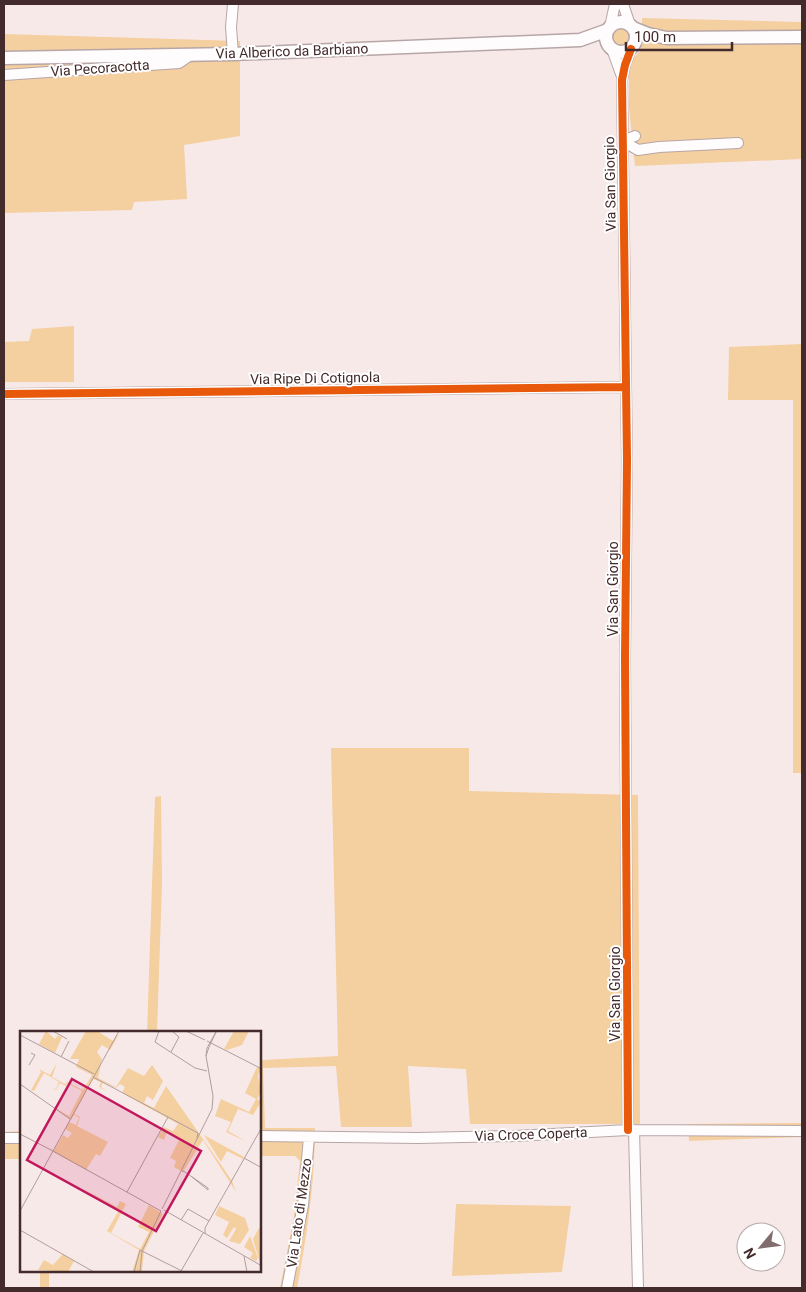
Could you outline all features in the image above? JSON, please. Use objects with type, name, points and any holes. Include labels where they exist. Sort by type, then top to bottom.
[{"type":"main road","points":[[668,38],[633,47],[622,52],[611,48],[606,38],[609,28],[618,23],[626,23],[648,34],[668,38],[802,37]]},
{"type":"main road","points":[[632,27],[636,37],[633,47]]},
{"type":"main road","name":"Via Alberico da Barbiano","points":[[580,40],[609,28]]},
{"type":"main road","name":"Via Alberico da Barbiano","points":[[4,58],[193,53],[233,54],[580,40],[611,48]]},
{"type":"street","points":[[233,4],[231,27],[233,54]]},
{"type":"street","points":[[609,28],[615,4]]},
{"type":"street","points":[[623,4],[632,27]]},
{"type":"street","name":"Via San Giorgio","points":[[633,47],[625,65],[622,80],[622,162],[627,460],[625,668],[631,1130],[638,1288]]},
{"type":"street","name":"Via San Giorgio","points":[[611,48],[619,65],[622,80]]},
{"type":"street","name":"Via Pecoracotta","points":[[4,75],[179,63],[193,53]]},
{"type":"street","points":[[622,117],[635,136],[643,142],[659,146]]},
{"type":"street","points":[[622,141],[635,136]]},
{"type":"street","points":[[622,141],[638,150]]},
{"type":"street","points":[[622,162],[628,154],[659,146],[738,143]]},
{"type":"street","name":"Via Ripe Di Cotignola","points":[[4,394],[626,387]]},
{"type":"street","name":"Via Croce Coperta","points":[[261,1136],[428,1138],[631,1130],[802,1131]]},
{"type":"street","name":"Via Lato di Mezzo","points":[[287,1288],[303,1205],[309,1137]]},
{"type":"street","points":[[4,1138],[20,1138]]},
{"type":"shaded area","points":[[642,18],[802,22],[802,159],[635,166],[629,108],[629,75],[633,59],[641,50]]},
{"type":"shaded area","points":[[621,27],[628,30],[631,37],[628,44],[621,47],[614,44],[611,37],[614,30]]},
{"type":"shaded area","points":[[4,34],[240,41],[240,136],[184,145],[187,199],[134,202],[132,210],[4,213]]},
{"type":"shaded area","points":[[74,326],[74,382],[4,382],[4,342],[29,341],[32,329]]},
{"type":"shaded area","points":[[802,344],[802,773],[793,773],[793,400],[728,400],[729,347]]},
{"type":"shaded area","points":[[331,748],[469,748],[469,791],[638,795],[640,1124],[470,1124],[466,1069],[408,1066],[412,1127],[341,1127],[336,1066],[263,1068],[265,1128],[315,1128],[310,1208],[297,1288],[280,1288],[294,1216],[300,1161],[295,1156],[261,1156],[261,1062],[263,1060],[338,1056]]},
{"type":"shaded area","points":[[161,796],[162,884],[157,1031],[147,1031],[155,797]]},
{"type":"shaded area","points":[[802,1123],[802,1137],[689,1141],[688,1124]]},
{"type":"shaded area","points":[[20,1131],[20,1159],[4,1159],[4,1132]]},
{"type":"shaded area","points":[[456,1204],[571,1206],[562,1272],[452,1276]]},
{"type":"shaded area","points":[[40,1272],[49,1272],[49,1288],[40,1288]]},
{"type":"cycle path","points":[[628,1130],[625,658],[627,460],[622,80],[631,49]]},
{"type":"cycle path","points":[[4,394],[626,387]]}]
